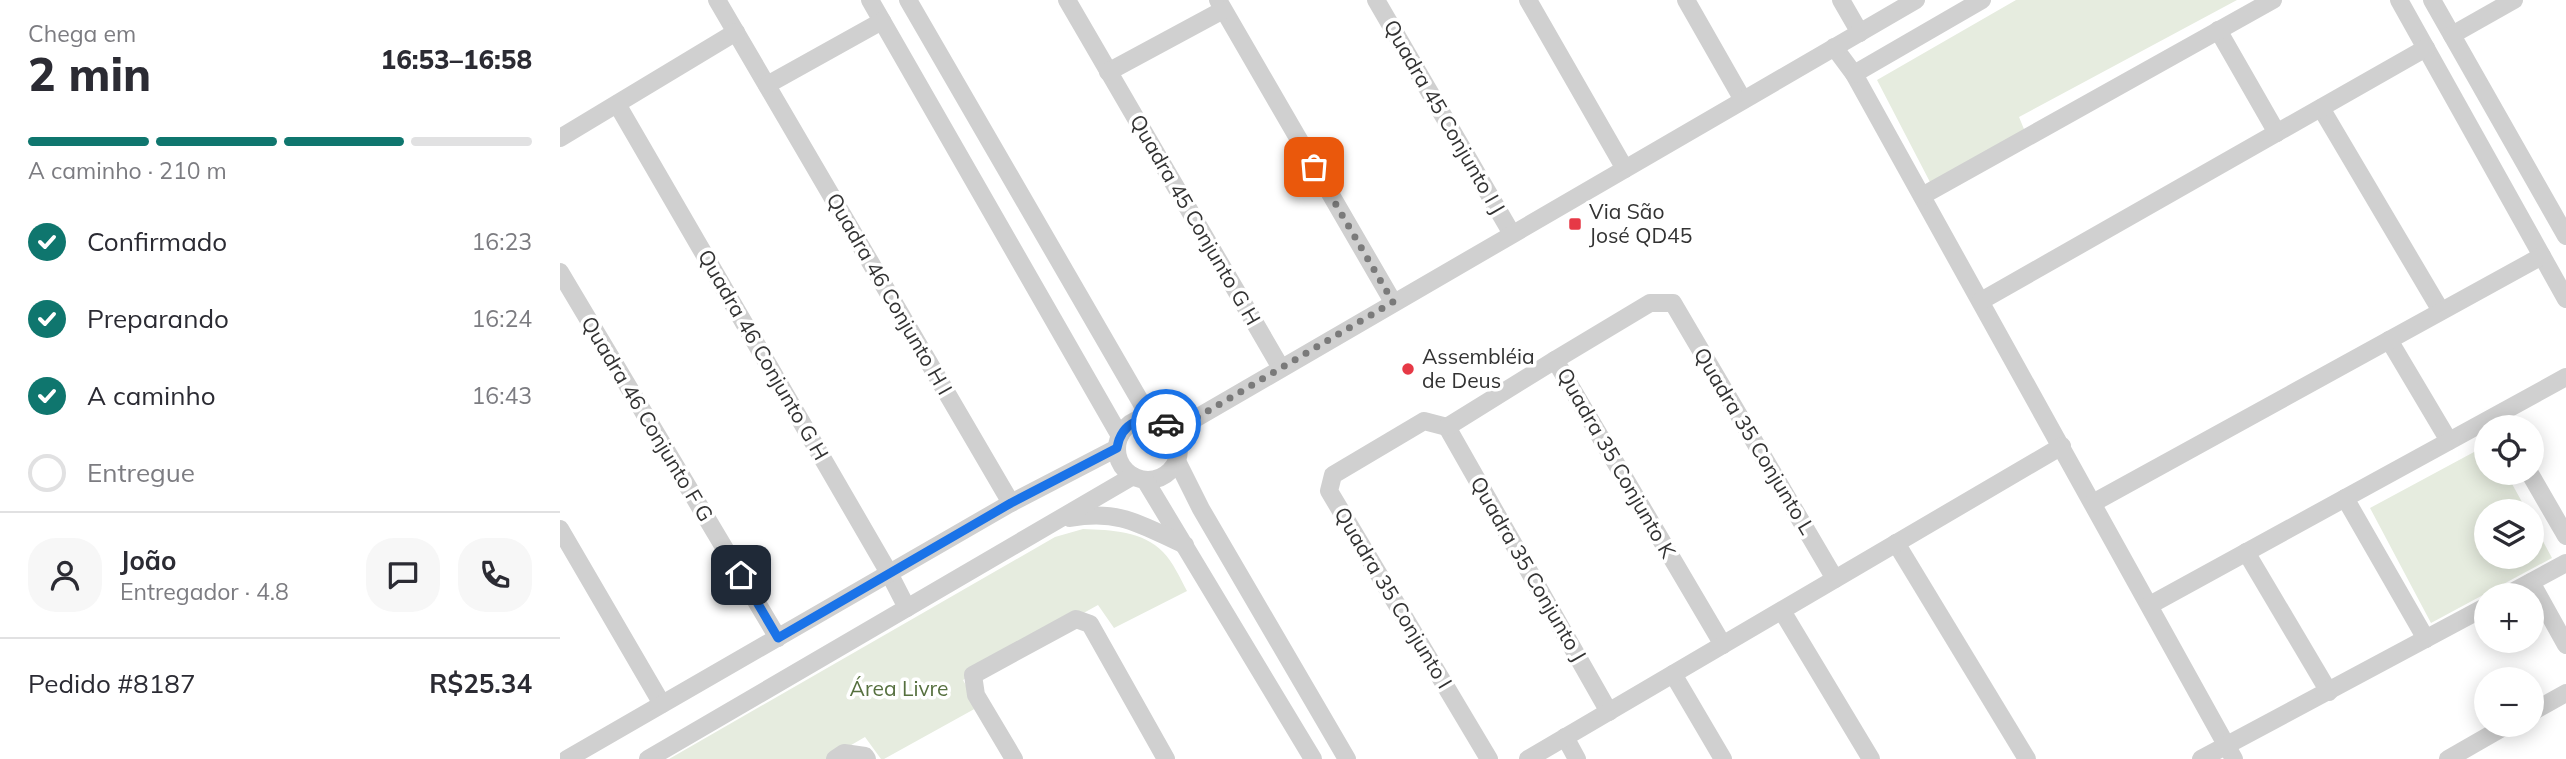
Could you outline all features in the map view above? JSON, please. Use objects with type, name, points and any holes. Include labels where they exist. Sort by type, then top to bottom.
[{"type":"street","name":"Quadra 46 Conjunto H I","points":[[717,0],[1011,503]]},
{"type":"street","points":[[870,0],[1119,442],[1121,464],[1139,478],[1185,545],[1313,759]]},
{"type":"street","name":"Quadra 45 Conjunto G H","points":[[1068,0],[1281,368]]},
{"type":"street","name":"Quadra 45 Conjunto I J","points":[[1376,0],[1512,234]]},
{"type":"street","points":[[1528,0],[1625,169]]},
{"type":"street","points":[[1686,0],[1743,100]]},
{"type":"street","points":[[1841,0],[1860,33]]},
{"type":"street","points":[[1174,431],[1916,0]]},
{"type":"street","points":[[1854,74],[1982,0]]},
{"type":"street","points":[[1922,196],[2273,0]]},
{"type":"street","points":[[2399,0],[2566,299]]},
{"type":"street","points":[[2432,0],[2566,236]]},
{"type":"street","points":[[2452,35],[2514,0]]},
{"type":"street","points":[[911,1],[1150,418]]},
{"type":"street","points":[[1108,72],[1221,5],[1393,302]]},
{"type":"street","points":[[767,85],[882,21]]},
{"type":"street","points":[[2218,30],[2277,133]]},
{"type":"street","points":[[560,138],[736,32]]},
{"type":"street","points":[[1834,47],[1854,74],[2230,752]]},
{"type":"street","points":[[1981,301],[2426,48]]},
{"type":"street","name":"Quadra 46 Conjunto G H","points":[[617,104],[907,608]]},
{"type":"street","points":[[2321,108],[2441,312]]},
{"type":"street","points":[[2490,164],[2516,147]]},
{"type":"street","points":[[2094,503],[2542,256]]},
{"type":"street","name":"Quadra 46 Conjunto F G","points":[[560,272],[778,638]]},
{"type":"street","name":"Quadra 35 Conjunto K","points":[[1673,303],[1650,303],[1556,360],[1723,645]]},
{"type":"street","name":"Quadra 35 Conjunto L","points":[[1673,303],[1835,579]]},
{"type":"street","points":[[2389,340],[2449,441]]},
{"type":"street","points":[[1447,427],[1556,360]]},
{"type":"street","points":[[2509,415],[2566,377]]},
{"type":"street","points":[[567,759],[588,754],[662,704],[1119,442],[1133,422],[1150,418],[1167,424],[1174,431],[1178,441],[1177,461],[1201,509],[1347,759]]},
{"type":"street","name":"Quadra 35 Conjunto I","points":[[1447,427],[1424,421],[1333,475],[1329,491],[1489,759]]},
{"type":"street","name":"Quadra 35 Conjunto J","points":[[1447,427],[1609,712]]},
{"type":"street","points":[[2150,605],[2449,441],[2474,431]]},
{"type":"street","points":[[1528,759],[2062,446]]},
{"type":"street","points":[[648,759],[1056,520],[1139,478],[1164,475],[1177,461]]},
{"type":"street","points":[[2537,485],[2566,536]]},
{"type":"street","points":[[2345,498],[2426,639]]},
{"type":"street","points":[[1056,520],[1095,513],[1125,518],[1185,545]]},
{"type":"street","points":[[560,529],[662,704]]},
{"type":"street","points":[[1896,543],[2027,759]]},
{"type":"street","points":[[2246,552],[2329,692]]},
{"type":"street","points":[[2566,563],[2531,582],[2566,645]]},
{"type":"street","points":[[1782,611],[1871,759]]},
{"type":"street","points":[[2201,759],[2230,752],[2329,692],[2474,613]]},
{"type":"street","points":[[1014,759],[976,695],[973,675],[1076,619],[1090,624],[1166,759]]},
{"type":"street","points":[[1673,674],[1723,759]]},
{"type":"street","points":[[2544,705],[2566,693]]},
{"type":"street","points":[[1288,716],[1314,703]]},
{"type":"street","points":[[1565,737],[1577,759]]},
{"type":"street","points":[[2448,759],[2486,737]]},
{"type":"street","points":[[835,759],[844,753],[866,757]]},
{"type":"green space","points":[[2016,0],[2237,0],[2019,117],[2026,134],[1931,184],[1877,80]]},
{"type":"green space","points":[[2474,452],[2474,485],[2513,485],[2520,499],[2474,499],[2474,569],[2532,569],[2505,583],[2474,583],[2474,600],[2431,623],[2370,508]]},
{"type":"green space","name":"Área Livre","points":[[1083,529],[1126,533],[1155,545],[1170,560],[1187,591],[1114,628],[1098,605],[963,680],[978,707],[884,759],[881,759],[865,737],[827,759],[669,759],[1055,537]]},
{"type":"green space","points":[[2544,543],[2552,558],[2544,562]]},
{"type":"way so far","points":[[1166,424],[1174,431],[1393,302],[1314,167]]},
{"type":"place","name":"Via São José QD45","points":[[1575,224]]},
{"type":"place","name":"Assembléia de Deus","points":[[1408,369]]},
{"type":"route","points":[[741,575],[778,638],[1011,503],[1117,448],[1120,436],[1133,422],[1150,418],[1166,424]]}]
